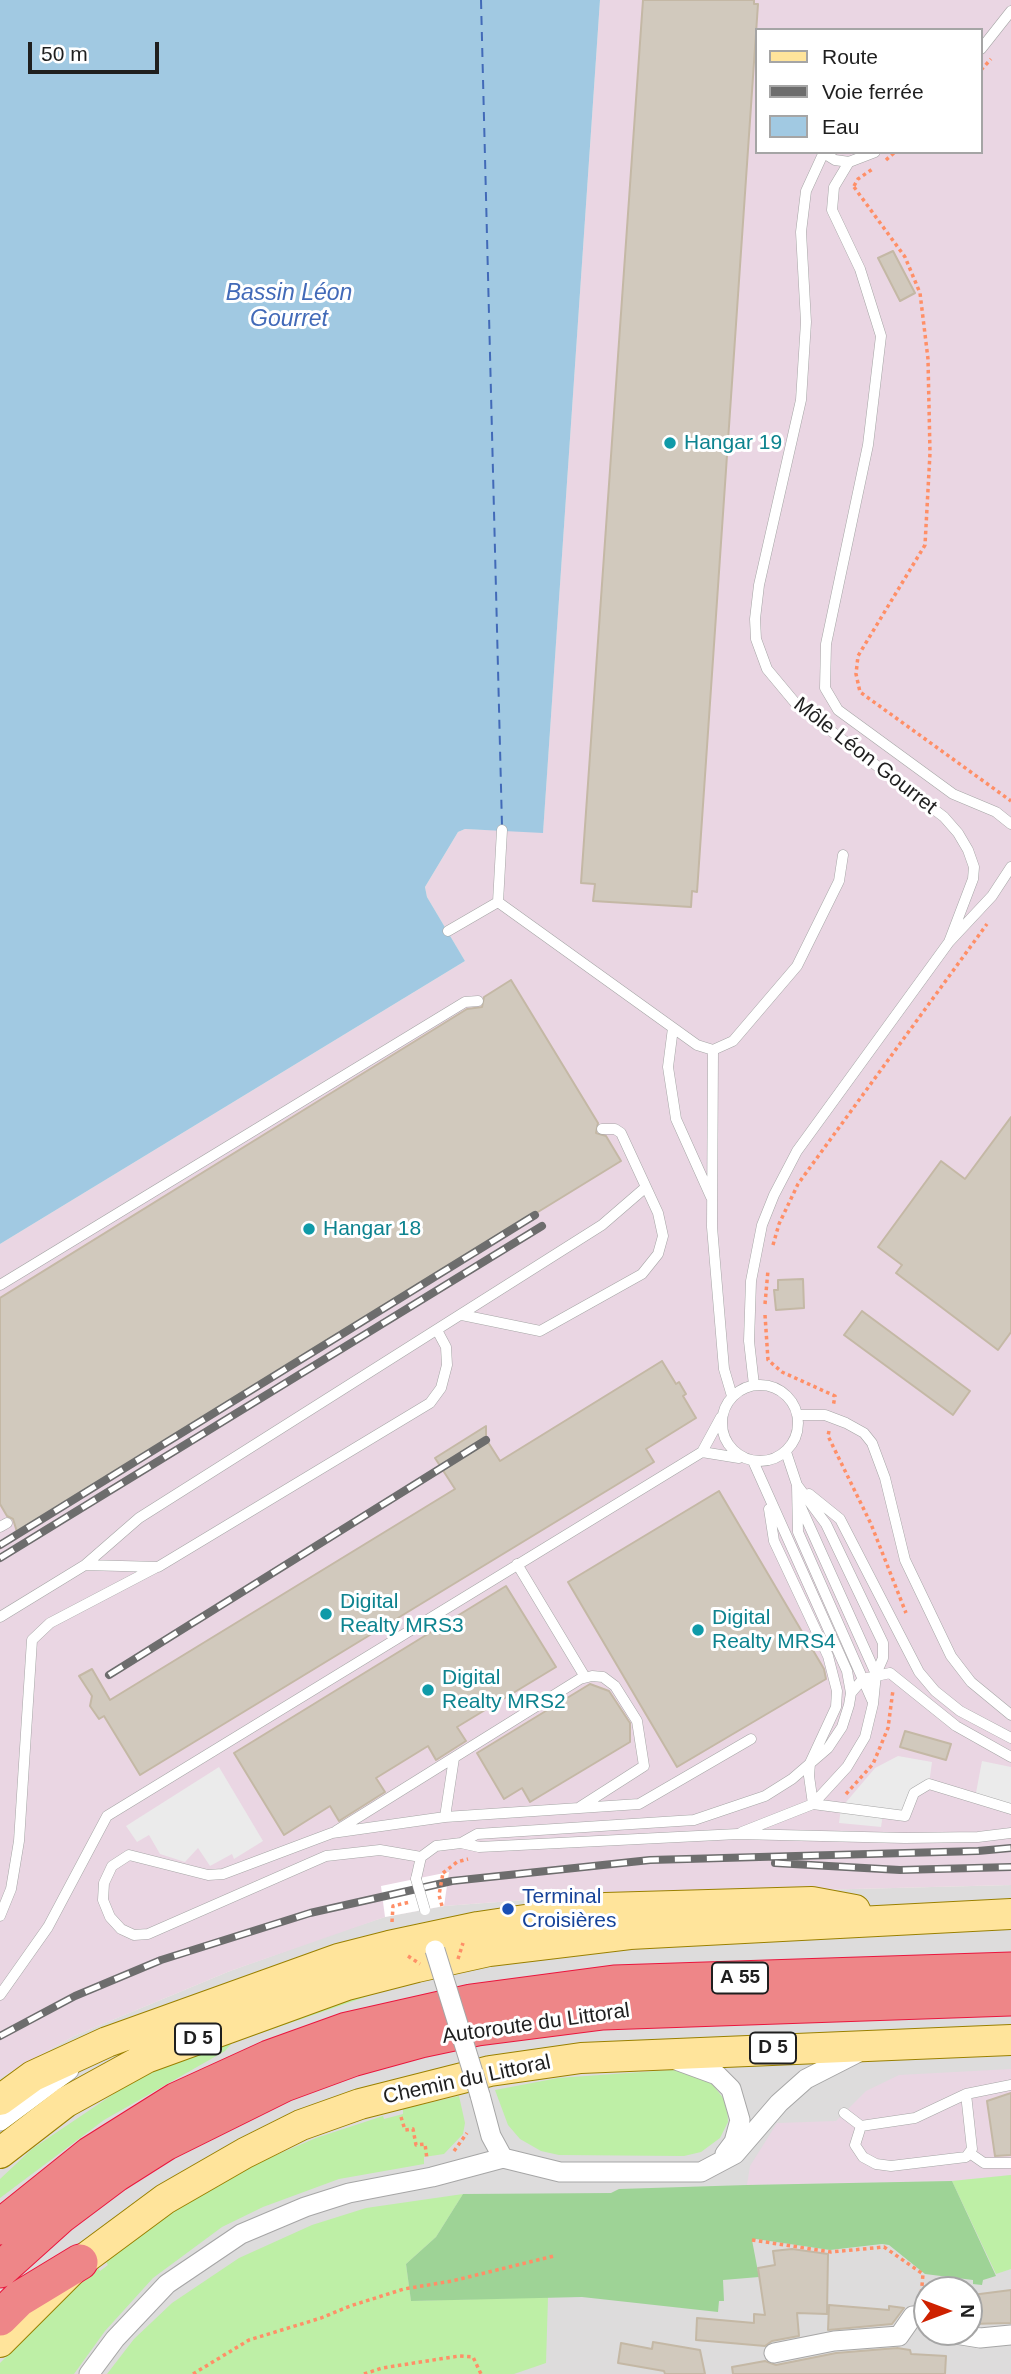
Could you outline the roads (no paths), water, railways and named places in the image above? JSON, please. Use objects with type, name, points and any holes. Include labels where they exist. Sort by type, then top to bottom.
[{"type":"highway","name":"Autoroute du Littoral","points":[[0,2227],[91,2154],[177,2100],[269,2058],[347,2030],[471,2002],[614,1983],[1011,1970]]},
{"type":"highway","name":"Autoroute du Littoral","points":[[0,2270],[69,2209],[165,2143],[284,2084],[352,2059],[421,2040],[478,2028],[627,2011],[1011,1997]]},
{"type":"highway","points":[[0,2318],[19,2299],[80,2262]]},
{"type":"main road","points":[[0,2100],[33,2076],[107,2042],[429,1928],[605,1908],[812,1902],[907,1919],[1011,1914]]},
{"type":"main road","name":"D 5","points":[[0,2153],[66,2102],[146,2058],[347,1985],[489,1951],[558,1941],[907,1919]]},
{"type":"main road","name":"Chemin du Littoral","points":[[0,2342],[52,2287],[80,2262],[165,2199],[245,2152],[301,2125],[360,2104],[490,2071],[581,2058],[1011,2040]]},
{"type":"street","points":[[429,1928],[491,2136],[503,2158]]},
{"type":"street","points":[[0,2121],[107,2042]]},
{"type":"street","points":[[89,2374],[114,2339],[167,2284],[241,2234],[305,2207],[430,2166],[503,2158],[560,2172],[701,2172],[735,2154],[779,2103],[806,2079],[860,2052],[895,2045]]},
{"type":"street","points":[[652,2053],[708,2070],[732,2089],[740,2120],[734,2143],[717,2165]]},
{"type":"street","points":[[774,2353],[834,2341],[899,2336],[913,2316]]},
{"type":"street","points":[[983,2338],[1006,2339]]},
{"type":"lane","points":[[983,46],[1011,11]]},
{"type":"lane","name":"Môle Léon Gourret","points":[[822,154],[806,191],[801,232],[806,322],[801,400],[759,585],[755,619],[756,639],[767,669],[797,705],[944,817],[958,833],[974,867],[973,879],[949,942]]},
{"type":"lane","name":"Môle Léon Gourret","points":[[825,154],[849,162],[834,187],[832,210],[860,269],[881,336],[868,445],[826,644],[825,688],[838,710],[848,718],[953,793],[996,812],[1011,824]]},
{"type":"lane","points":[[849,162],[871,154]]},
{"type":"lane","points":[[498,902],[502,830]]},
{"type":"lane","points":[[498,902],[697,1045],[713,1050],[733,1041],[797,966],[839,881],[844,855]]},
{"type":"lane","name":"Môle Léon Gourret","points":[[754,1385],[749,1341],[751,1281],[762,1226],[774,1195],[797,1151],[949,942],[992,896],[1011,867]]},
{"type":"lane","points":[[448,931],[498,902]]},
{"type":"lane","points":[[0,1285],[465,1002],[478,1001]]},
{"type":"lane","points":[[673,1028],[668,1067],[676,1119],[712,1201]]},
{"type":"lane","points":[[713,1050],[712,1201],[723,1369],[732,1396]]},
{"type":"lane","points":[[462,1315],[540,1331],[642,1274],[658,1254],[663,1236],[658,1213],[621,1133],[615,1129],[601,1129]]},
{"type":"lane","points":[[0,1616],[85,1565],[139,1518],[438,1332],[602,1225],[646,1187]]},
{"type":"lane","points":[[0,1916],[11,1889],[19,1841],[32,1640],[50,1623],[158,1567],[430,1403],[441,1388],[447,1365],[446,1347],[438,1332]]},
{"type":"lane","points":[[0,1995],[48,1927],[107,1816],[702,1452],[732,1396],[754,1385],[766,1385],[786,1395],[797,1415],[796,1435],[786,1452],[770,1460],[749,1460],[702,1452]]},
{"type":"lane","points":[[797,1415],[808,1413],[832,1418],[864,1433],[872,1443],[885,1478],[905,1560],[951,1656],[971,1682],[1011,1715]]},
{"type":"lane","points":[[461,1843],[477,1834],[694,1820],[765,1796],[828,1748],[842,1727],[851,1693],[847,1671],[749,1460],[726,1442],[722,1417]]},
{"type":"lane","points":[[786,1452],[797,1485],[798,1532],[873,1704]]},
{"type":"lane","points":[[738,1833],[813,1804],[847,1767],[865,1737],[873,1704],[876,1674],[883,1658],[883,1643],[826,1524],[797,1485]]},
{"type":"lane","points":[[797,1485],[840,1519],[919,1672],[960,1711],[1011,1738]]},
{"type":"lane","points":[[766,1495],[774,1541],[834,1670],[836,1707],[810,1763],[813,1804]]},
{"type":"lane","points":[[798,1503],[876,1674]]},
{"type":"lane","points":[[517,1564],[585,1677]]},
{"type":"lane","points":[[85,1565],[158,1567]]},
{"type":"lane","points":[[851,1693],[863,1679],[890,1673],[956,1726],[1011,1757]]},
{"type":"lane","points":[[421,1857],[380,1850],[326,1856],[148,1934],[134,1935],[121,1929],[110,1917],[103,1900],[104,1883],[112,1866],[122,1857],[137,1856],[208,1875],[223,1874],[332,1833],[585,1677],[603,1677],[615,1686],[637,1721],[644,1766],[578,1808]]},
{"type":"lane","points":[[332,1833],[445,1817],[639,1804],[751,1739]]},
{"type":"lane","points":[[445,1817],[454,1758]]},
{"type":"lane","points":[[813,1804],[905,1816],[914,1793],[929,1784],[1011,1809]]},
{"type":"lane","points":[[429,1928],[416,1879],[421,1857],[436,1846],[461,1843],[479,1847],[738,1833],[905,1838],[978,1837],[1011,1833]]},
{"type":"lane","points":[[844,2113],[861,2126],[915,2118],[966,2094],[1011,2085]]},
{"type":"lane","points":[[966,2094],[971,2154]]},
{"type":"lane","points":[[861,2126],[855,2145],[863,2157],[876,2164],[891,2166],[971,2154],[984,2163],[1011,2163]]},
{"type":"water","name":"Bassin Léon Gourret","points":[[0,0],[600,0],[543,833],[465,829],[458,832],[425,887],[427,897],[465,961],[0,1244]]},
{"type":"railway","points":[[0,1545],[535,1215]]},
{"type":"railway","points":[[0,1558],[542,1226]]},
{"type":"railway","points":[[109,1675],[486,1440]]},
{"type":"railway","points":[[0,2036],[75,1996],[161,1960],[310,1913],[452,1881],[650,1860],[1011,1848]]},
{"type":"railway","points":[[775,1863],[900,1870],[1011,1867]]},
{"type":"place","name":"Hangar 19","points":[[670,443]]},
{"type":"place","name":"Hangar 18","points":[[309,1229]]},
{"type":"place","name":"Digital Realty MRS3","points":[[326,1614]]},
{"type":"place","name":"Digital Realty MRS4","points":[[698,1630]]},
{"type":"place","name":"Digital Realty MRS2","points":[[428,1690]]},
{"type":"place","name":"Terminal Croisières","points":[[508,1909]]}]
